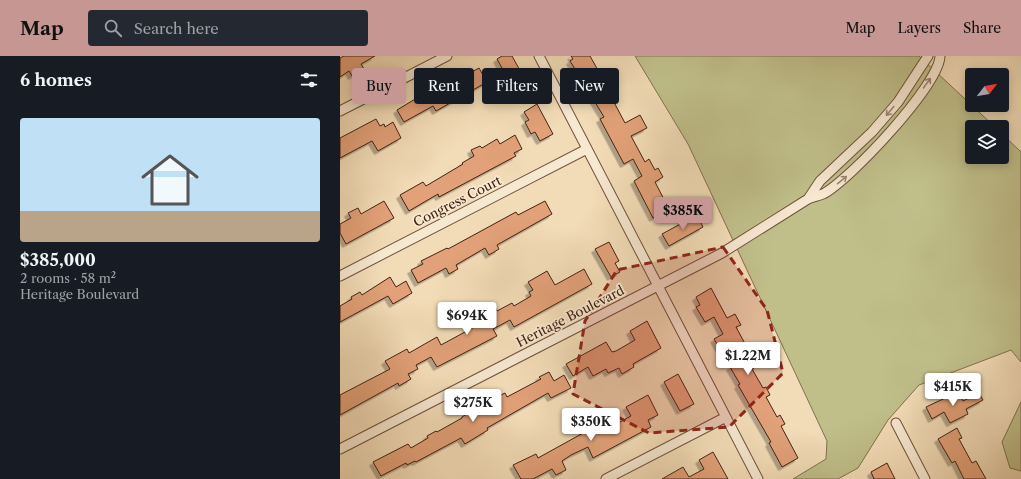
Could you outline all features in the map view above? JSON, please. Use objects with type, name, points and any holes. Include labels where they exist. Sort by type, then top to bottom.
[{"type":"street","points":[[340,111],[447,56]]},
{"type":"street","points":[[539,56],[758,479]]},
{"type":"street","name":"Heritage Boulevard","points":[[808,199],[820,181],[872,132],[898,102],[928,56]]},
{"type":"street","name":"Heritage Boulevard","points":[[340,449],[722,253],[808,199],[822,194],[836,184],[876,147],[906,114],[932,77],[940,62],[940,56]]},
{"type":"street","name":"Congress Court","points":[[340,276],[587,149]]},
{"type":"street","points":[[606,479],[726,418]]},
{"type":"street","points":[[896,423],[925,479]]},
{"type":"highlighted area","points":[[723,247],[767,310],[783,373],[729,427],[649,433],[573,394],[585,321],[617,270]]},
{"type":"shaded area","points":[[635,56],[919,56],[965,99],[965,112],[979,112],[988,120],[965,120],[965,164],[1009,164],[1009,141],[1021,152],[1021,362],[1011,350],[919,385],[888,420],[858,468],[838,479],[793,479],[826,459],[827,441],[688,144]]},
{"type":"shaded area","points":[[1021,402],[1021,471],[1010,468],[1002,442]]},
{"type":"building","points":[[344,56],[375,56],[361,64],[363,68],[352,68],[352,76],[349,71],[340,77],[340,58]]},
{"type":"building","points":[[502,56],[512,56],[519,68],[502,68],[497,59]]},
{"type":"building","points":[[571,56],[590,56],[597,68],[574,68],[570,61],[573,59]]},
{"type":"building","points":[[479,68],[482,73],[482,85],[474,89],[474,71]]},
{"type":"building","points":[[414,100],[414,104],[448,104],[436,111],[433,106],[404,122],[397,110]]},
{"type":"building","points":[[537,104],[553,134],[540,141],[535,132],[531,134],[525,122],[529,120],[524,112]]},
{"type":"building","points":[[596,104],[615,104],[625,123],[640,115],[647,128],[631,136],[645,162],[649,159],[655,170],[658,168],[663,177],[655,182],[669,209],[653,218],[634,181],[642,176],[633,159],[624,164],[600,119],[604,117]]},
{"type":"building","points":[[376,119],[380,126],[384,124],[385,127],[393,122],[401,138],[378,151],[372,141],[340,158],[340,138]]},
{"type":"building","points":[[515,135],[522,149],[514,153],[516,156],[439,197],[438,194],[409,211],[400,195],[423,182],[426,186],[463,164],[462,163],[474,156],[471,150],[480,146],[482,148],[497,139],[500,144]]},
{"type":"building","points":[[384,201],[394,218],[346,244],[340,233],[340,224],[351,218],[348,213],[358,208],[361,214]]},
{"type":"building","points":[[545,201],[552,214],[497,245],[499,249],[489,255],[485,248],[456,265],[458,269],[449,274],[446,268],[418,283],[411,270],[423,264],[421,261],[447,248],[448,249],[516,212],[518,215]]},
{"type":"building","points":[[697,215],[703,227],[669,246],[662,234]]},
{"type":"building","points":[[609,242],[619,261],[615,263],[620,272],[611,277],[595,249]]},
{"type":"building","points":[[584,269],[592,284],[514,327],[510,320],[493,329],[497,336],[437,367],[431,357],[416,365],[418,369],[408,374],[411,379],[399,386],[398,383],[340,415],[340,395],[390,369],[385,361],[407,349],[409,353],[437,337],[441,345],[476,326],[471,317],[494,305],[497,311],[512,303],[514,306],[531,296],[529,292],[533,290],[528,282],[547,271],[555,285]]},
{"type":"building","points":[[390,277],[396,287],[406,281],[412,293],[393,304],[388,296],[340,322],[340,306],[352,299],[351,297],[360,292],[362,295]]},
{"type":"building","points":[[711,288],[727,318],[735,314],[741,325],[736,327],[757,366],[752,369],[763,388],[766,387],[770,395],[766,397],[777,417],[780,415],[785,424],[781,426],[798,458],[782,467],[769,443],[771,442],[738,385],[740,384],[730,367],[739,362],[729,344],[720,349],[714,339],[723,334],[714,317],[705,322],[696,307],[700,305],[696,297]]},
{"type":"building","points":[[647,321],[661,348],[633,364],[634,367],[622,374],[619,368],[608,373],[606,369],[593,376],[588,367],[573,376],[566,364],[606,342],[612,352],[616,351],[635,340],[630,331]]},
{"type":"building","points":[[549,372],[554,381],[564,375],[571,388],[551,398],[548,393],[487,428],[488,430],[465,444],[461,438],[416,462],[415,461],[407,465],[406,463],[381,476],[373,462],[408,444],[411,448],[428,438],[427,436],[462,418],[476,408],[477,410],[492,403],[491,400],[505,393],[507,397],[541,379],[539,377]]},
{"type":"building","points":[[678,374],[694,404],[680,411],[664,382]]},
{"type":"building","points":[[958,392],[963,401],[979,393],[983,400],[966,409],[968,414],[950,423],[944,412],[932,419],[926,407]]},
{"type":"building","points":[[648,395],[658,415],[648,420],[651,427],[593,458],[588,447],[571,455],[562,461],[566,470],[556,475],[552,469],[533,479],[521,479],[513,465],[536,454],[538,458],[594,427],[598,434],[631,416],[626,407]]},
{"type":"building","points":[[957,428],[962,438],[959,439],[972,463],[976,461],[986,479],[964,479],[955,461],[952,463],[938,439]]},
{"type":"building","points":[[713,452],[728,479],[662,479],[683,467],[689,477],[704,469],[699,460]]},
{"type":"building","points":[[887,463],[895,479],[874,479],[871,472]]}]
